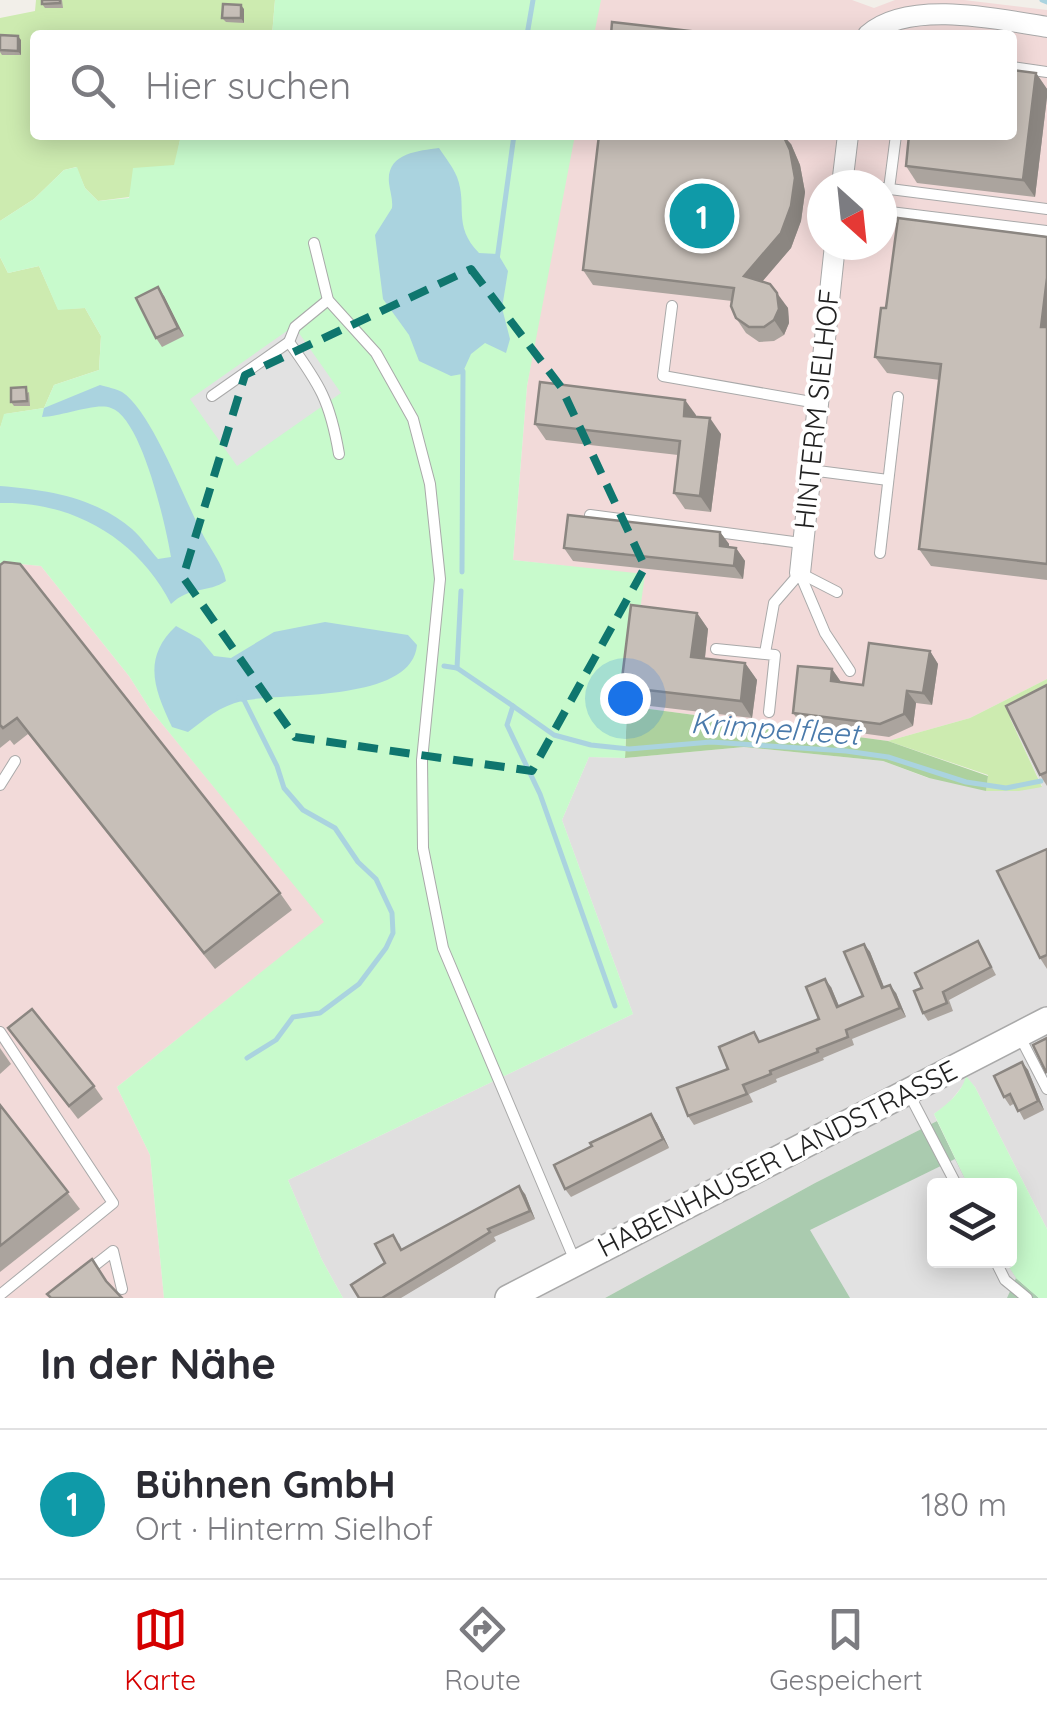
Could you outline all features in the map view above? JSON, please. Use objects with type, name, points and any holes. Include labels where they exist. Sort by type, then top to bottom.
[{"type":"street","points":[[874,30],[910,8],[932,8],[1047,27]]},
{"type":"street","points":[[847,170],[848,140]]},
{"type":"street","name":"HINTERM SIELHOF","points":[[800,573],[833,260]]},
{"type":"street","name":"HABENHAUSER LANDSTRASSE","points":[[508,1298],[1047,1020]]},
{"type":"lane","points":[[1017,69],[1047,72]]},
{"type":"lane","points":[[890,170],[895,140]]},
{"type":"lane","points":[[897,190],[1047,209]]},
{"type":"lane","points":[[897,213],[1047,230]]},
{"type":"lane","points":[[314,243],[328,300],[376,353],[413,419],[430,484],[440,579],[422,760],[423,848],[444,948],[576,1262]]},
{"type":"lane","points":[[212,396],[289,342],[295,326],[328,300]]},
{"type":"lane","points":[[672,306],[664,376],[816,403]]},
{"type":"lane","points":[[289,342],[317,381],[332,412],[339,454]]},
{"type":"lane","points":[[880,553],[898,397]]},
{"type":"lane","points":[[809,470],[888,480]]},
{"type":"lane","points":[[590,515],[801,543]]},
{"type":"lane","points":[[800,573],[837,592]]},
{"type":"lane","points":[[764,654],[774,603],[800,573]]},
{"type":"lane","points":[[800,573],[825,633],[850,671]]},
{"type":"lane","points":[[716,649],[775,656],[769,712]]},
{"type":"lane","points":[[0,784],[14,761]]},
{"type":"lane","points":[[0,1032],[113,1203],[0,1294]]},
{"type":"lane","points":[[1019,1034],[1047,1089]]},
{"type":"lane","points":[[908,1091],[953,1178]]},
{"type":"lane","points":[[68,1286],[113,1251],[122,1289]]},
{"type":"lane","points":[[1000,1268],[1006,1280],[1026,1298]]},
{"type":"highlighted area","points":[[471,269],[561,387],[645,567],[532,771],[295,737],[183,577],[245,375]]},
{"type":"shaded area","points":[[593,0],[852,0],[874,8],[895,0],[964,0],[1047,10],[1047,679],[970,718],[888,741],[627,706],[644,575],[513,560],[527,386],[569,140],[1017,140],[1017,30],[588,30]]},
{"type":"shaded area","points":[[294,326],[341,393],[237,466],[190,399]]},
{"type":"shaded area","points":[[21,564],[41,566],[129,676],[150,709],[325,922],[117,1087],[150,1155],[164,1298],[0,1298],[0,573]]},
{"type":"shaded area","points":[[1047,699],[1047,1229],[975,1087],[966,1077],[949,1103],[934,1114],[937,1121],[605,1298],[343,1298],[288,1180],[633,1014],[562,820],[589,757],[625,758],[744,747],[883,761],[928,778],[1042,786],[1010,718]]},
{"type":"shaded area","points":[[955,1159],[964,1178],[927,1178],[927,1268],[1010,1268],[1016,1278],[1007,1298],[850,1298],[810,1230]]},
{"type":"green space","points":[[36,0],[275,0],[272,30],[30,30],[30,140],[180,140],[175,165],[129,197],[98,201],[85,188],[76,167],[64,170],[34,199],[0,221],[0,18],[35,11]]},
{"type":"green space","points":[[275,0],[601,0],[595,30],[272,30]]},
{"type":"green space","points":[[180,140],[574,140],[527,386],[513,560],[645,574],[627,706],[625,758],[589,757],[562,820],[633,1014],[288,1180],[343,1298],[164,1298],[150,1155],[117,1087],[324,922],[150,709],[129,676],[41,566],[21,564],[0,573],[0,428],[4,414],[44,408],[54,385],[99,370],[101,336],[85,308],[58,310],[39,266],[8,273],[0,257],[0,221],[34,199],[64,170],[77,167],[85,188],[98,201],[129,198],[133,168],[174,165]]},
{"type":"green space","points":[[0,257],[8,273],[39,266],[58,309],[85,308],[101,336],[99,370],[54,385],[44,408],[5,414],[0,428]]},
{"type":"green space","points":[[1047,679],[1047,699],[1010,718],[1042,787],[986,791],[988,775],[888,741],[970,718]]},
{"type":"green space","points":[[627,706],[888,741],[988,776],[986,791],[929,778],[883,761],[744,747],[625,758]]},
{"type":"green space","points":[[966,1076],[975,1087],[1047,1229],[1047,1298],[1039,1298],[1010,1268],[1017,1268],[1017,1178],[965,1178],[934,1114],[958,1093]]},
{"type":"green space","points":[[937,1121],[965,1178],[927,1178],[927,1268],[1010,1268],[1039,1298],[605,1298]]},
{"type":"water","points":[[439,148],[457,177],[463,224],[471,243],[479,253],[498,254],[508,271],[502,308],[510,339],[506,353],[485,343],[471,354],[462,374],[451,376],[419,361],[409,335],[383,299],[375,235],[392,208],[389,173],[393,165],[405,155]]},
{"type":"water","points":[[100,385],[122,392],[144,417],[226,581],[185,594],[171,604],[141,561],[100,528],[53,509],[0,503],[0,486],[86,502],[136,532],[158,559],[171,557],[151,475],[133,431],[122,416],[105,407],[42,417],[44,408]]},
{"type":"water","points":[[325,622],[408,635],[417,645],[410,664],[393,677],[370,686],[242,701],[220,710],[188,732],[172,727],[154,674],[158,650],[176,626],[200,639],[214,656],[231,658],[274,632]]},
{"type":"building","points":[[42,0],[60,0],[60,3],[42,4]]},
{"type":"building","points":[[223,4],[241,5],[241,18],[222,18]]},
{"type":"building","points":[[612,22],[682,30],[611,30]]},
{"type":"building","points":[[0,35],[18,36],[18,51],[0,50]]},
{"type":"building","points":[[1017,71],[1036,73],[1023,180],[906,166],[909,140],[1017,140]]},
{"type":"building","points":[[598,140],[785,140],[795,178],[791,206],[781,233],[744,276],[770,284],[777,293],[779,309],[774,320],[764,327],[749,327],[736,318],[731,306],[734,288],[583,270]]},
{"type":"building","points":[[898,218],[1047,237],[1041,327],[1047,327],[1047,564],[919,549],[941,364],[875,357],[881,308],[886,308],[892,260],[897,260]]},
{"type":"building","points":[[158,287],[178,328],[156,338],[136,298]]},
{"type":"building","points":[[540,382],[685,400],[684,416],[710,418],[700,496],[674,493],[680,441],[535,424]]},
{"type":"building","points":[[26,387],[27,401],[11,402],[11,388]]},
{"type":"building","points":[[568,515],[720,532],[720,546],[736,548],[734,566],[564,548]]},
{"type":"building","points":[[20,564],[280,893],[204,953],[17,718],[3,728],[0,725],[0,565]]},
{"type":"building","points":[[631,605],[697,613],[691,657],[745,663],[741,701],[621,687]]},
{"type":"building","points":[[869,643],[930,651],[923,693],[907,691],[904,714],[880,724],[793,713],[798,666],[832,669],[831,681],[863,685]]},
{"type":"building","points":[[1047,685],[1047,772],[1040,775],[1006,706]]},
{"type":"building","points":[[1047,849],[1047,955],[1040,958],[997,871]]},
{"type":"building","points":[[978,941],[991,967],[943,992],[947,1003],[923,1013],[914,991],[922,988],[915,973]]},
{"type":"building","points":[[864,944],[882,988],[890,985],[900,1008],[846,1030],[848,1037],[743,1085],[747,1094],[688,1116],[677,1088],[728,1069],[719,1047],[754,1032],[759,1042],[819,1019],[806,987],[825,979],[837,1007],[863,996],[844,952]]},
{"type":"building","points":[[32,1009],[94,1086],[69,1106],[8,1028]]},
{"type":"building","points":[[1047,1038],[1047,1071],[1046,1072],[1033,1045]]},
{"type":"building","points":[[1022,1062],[1038,1101],[1018,1111],[1010,1094],[1004,1097],[994,1076]]},
{"type":"building","points":[[0,1105],[68,1192],[0,1246]]},
{"type":"building","points":[[651,1114],[663,1139],[565,1189],[554,1165]]},
{"type":"building","points":[[519,1186],[530,1211],[488,1229],[490,1232],[382,1298],[359,1298],[351,1285],[385,1263],[375,1244],[393,1235],[401,1250]]},
{"type":"building","points":[[92,1259],[122,1298],[51,1298],[47,1294]]},
{"type":"waterway","points":[[528,30],[533,0]]},
{"type":"waterway","name":"Krimpelfleet","points":[[1042,0],[1047,2]]},
{"type":"waterway","points":[[497,260],[513,140]]},
{"type":"waterway","points":[[462,572],[463,371]]},
{"type":"waterway","points":[[457,668],[461,591]]},
{"type":"waterway","points":[[444,666],[457,668],[513,706],[507,725],[540,794],[615,1006]]},
{"type":"waterway","points":[[239,698],[244,700],[284,788],[303,810],[335,828],[358,862],[376,879],[392,913],[393,933],[359,984],[320,1013],[293,1017],[276,1040],[247,1058]]},
{"type":"waterway","name":"Krimpelfleet","points":[[513,706],[554,735],[591,745],[629,749],[711,742],[846,751],[888,757],[966,782],[1006,788],[1041,781]]},
{"type":"place","name":"Bühnen GmbH","points":[[702,216]]}]
